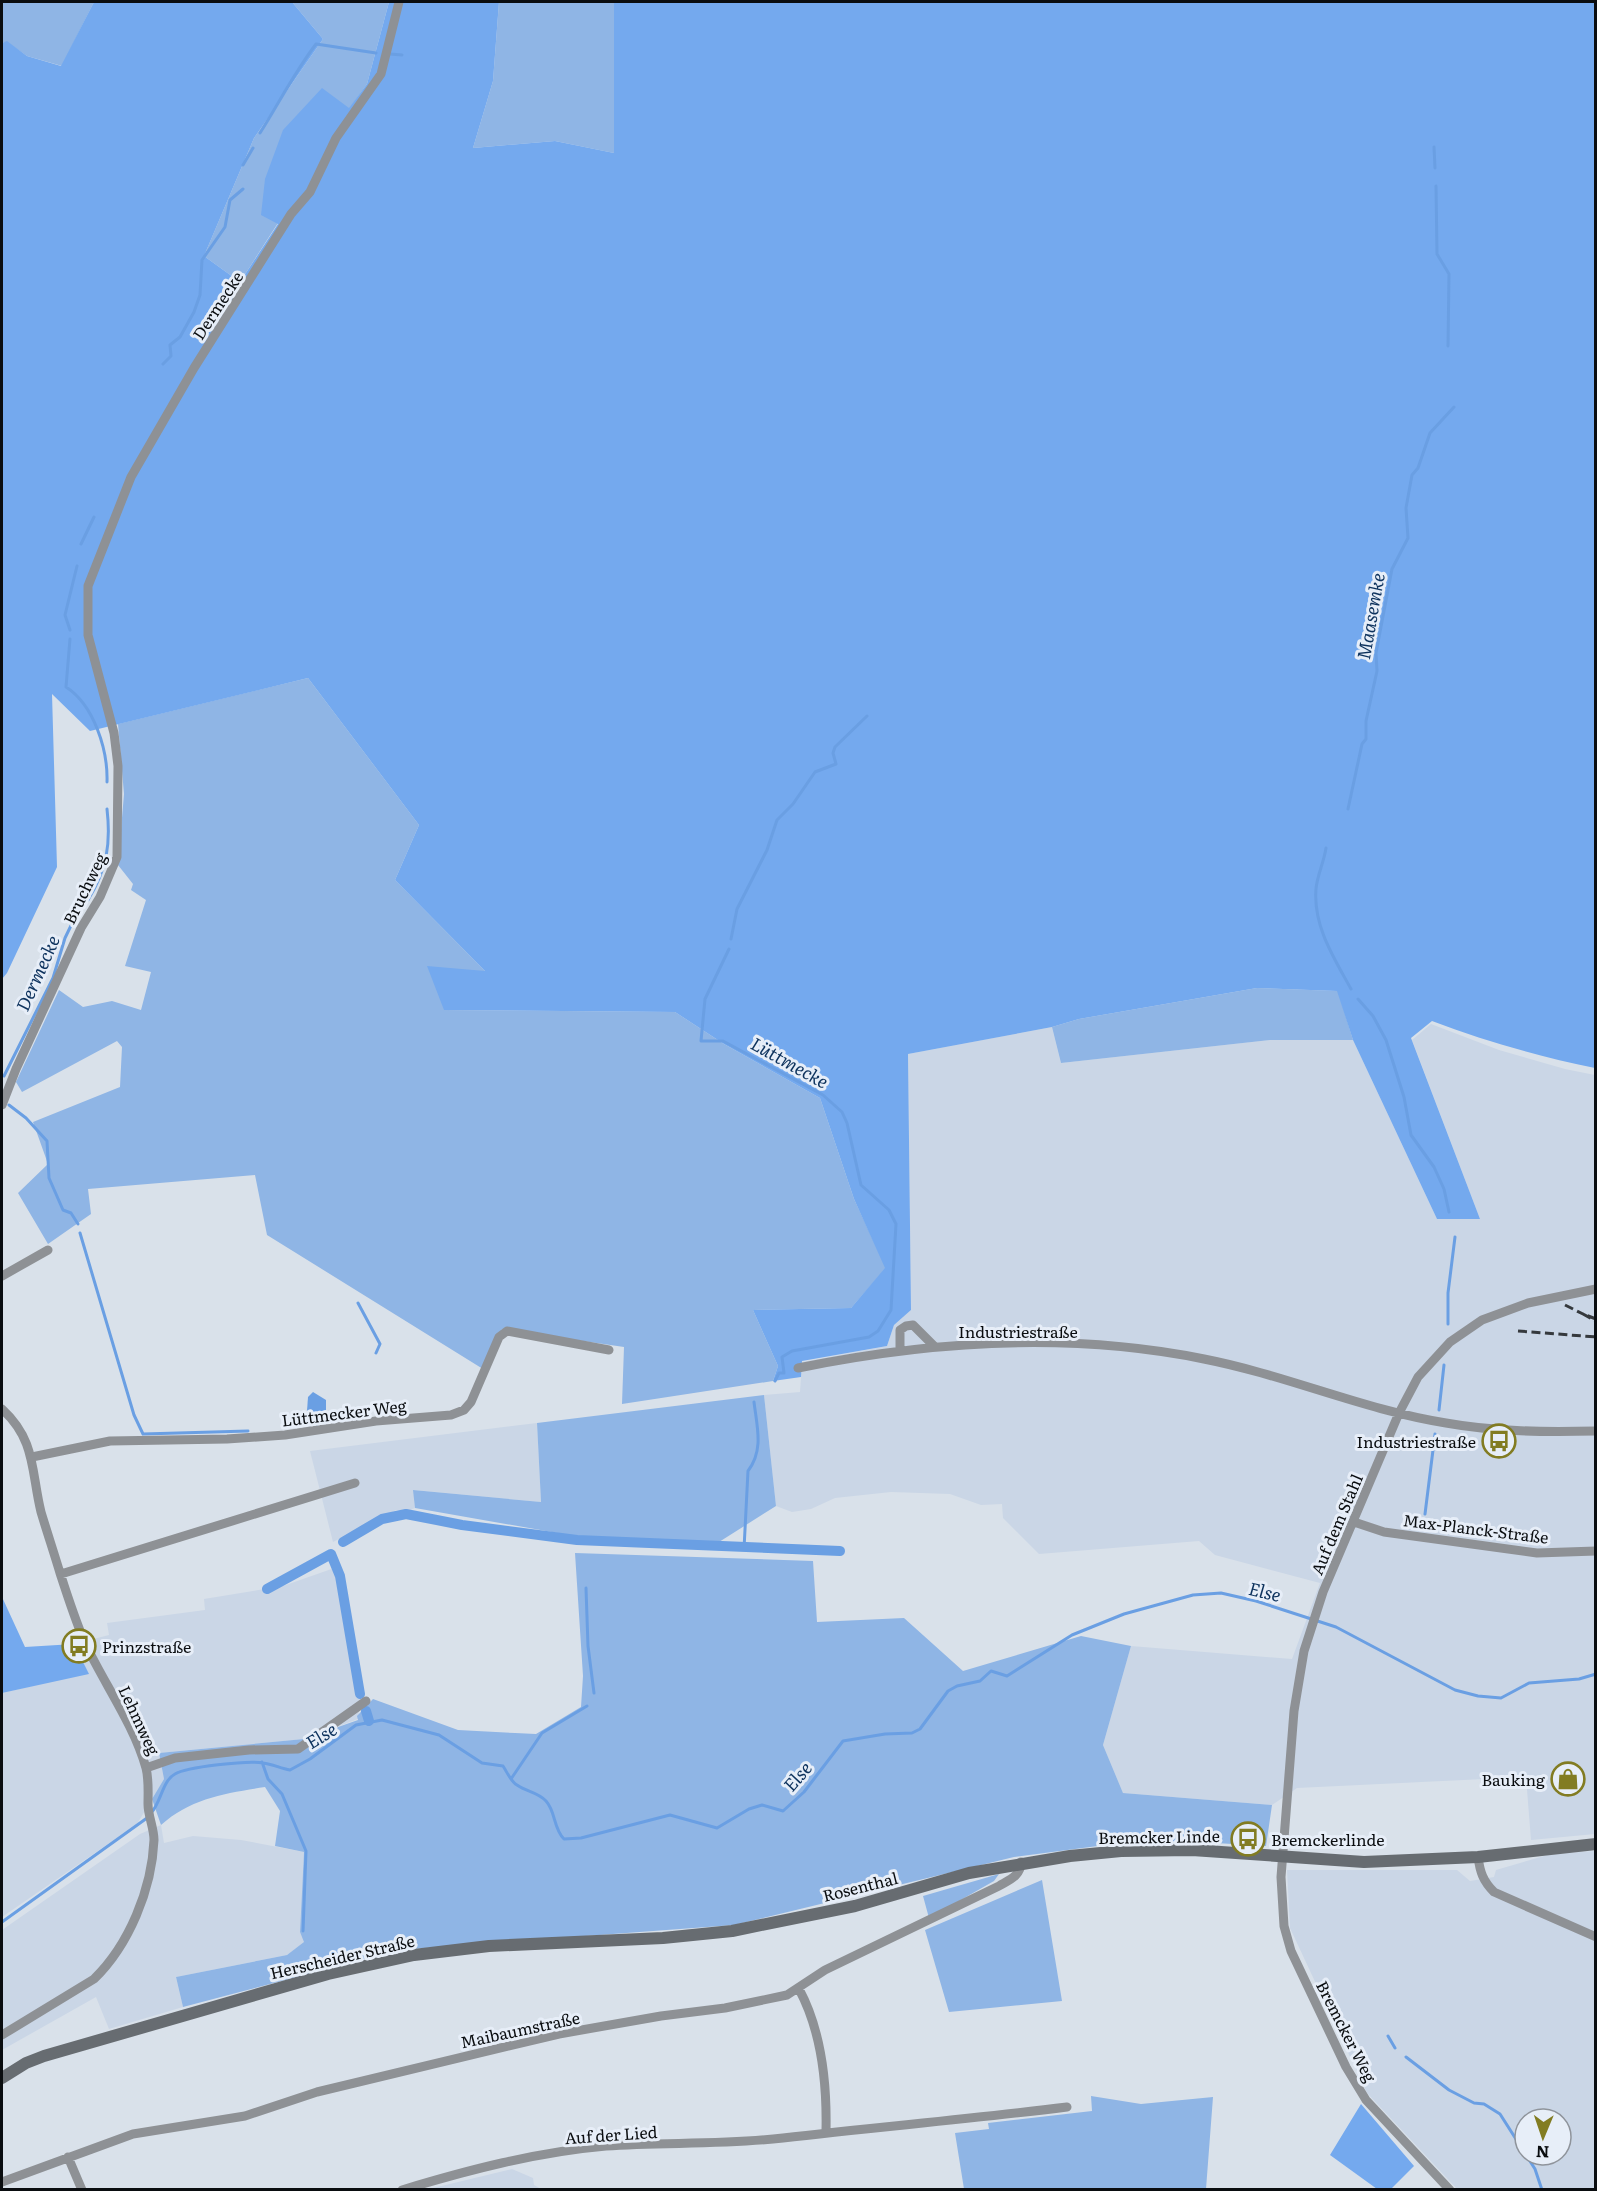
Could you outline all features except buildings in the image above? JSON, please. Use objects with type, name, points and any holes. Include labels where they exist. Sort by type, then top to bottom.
[{"type":"main road","name":"Bremcker Linde","points":[[1021,1862],[1152,1849],[1364,1862],[1478,1857],[1596,1844]]},
{"type":"main road","name":"Rosenthal","points":[[705,1934],[855,1906],[969,1873],[1021,1862]]},
{"type":"main road","name":"Herscheider Straße","points":[[2,2078],[26,2063],[44,2056],[374,1963],[489,1946],[705,1934]]},
{"type":"street","name":"Dermecke","points":[[88,636],[88,586],[130,477],[194,368],[291,214],[310,192],[336,138],[381,74],[399,2]]},
{"type":"street","name":"Bruchweg","points":[[2,1105],[16,1069],[81,928],[100,897],[117,857],[118,766],[114,734],[88,636]]},
{"type":"street","points":[[2,1276],[48,1250]]},
{"type":"street","name":"Auf dem Stahl","points":[[1284,1856],[1294,1711],[1304,1651],[1316,1612],[1399,1413],[1424,1371],[1450,1342],[1465,1330],[1482,1320],[1512,1308],[1596,1288]]},
{"type":"street","name":"Industriestraße","points":[[900,1350],[900,1330],[914,1325],[935,1347]]},
{"type":"street","name":"Lüttmecker Weg","points":[[33,1461],[110,1441],[227,1439],[285,1435],[376,1421],[451,1415],[464,1410],[471,1402],[499,1337],[507,1330],[609,1350]]},
{"type":"street","name":"Industriestraße","points":[[798,1368],[900,1350],[935,1347],[1048,1343],[1102,1346],[1201,1358],[1236,1365],[1399,1413],[1445,1423],[1500,1431],[1596,1431]]},
{"type":"street","name":"Lehmweg","points":[[2,1409],[16,1425],[33,1461],[41,1510],[85,1643],[146,1768],[152,1826],[152,1854],[138,1907],[128,1932],[107,1966],[94,1979],[2,2035]]},
{"type":"street","points":[[61,1574],[355,1483]]},
{"type":"street","name":"Max-Planck-Straße","points":[[1354,1522],[1384,1532],[1537,1553],[1596,1551]]},
{"type":"street","points":[[146,1768],[175,1758],[298,1749],[366,1701]]},
{"type":"street","name":"Bremcker Weg","points":[[1284,1856],[1281,1889],[1284,1926],[1291,1951],[1337,2050],[1366,2100],[1450,2190]]},
{"type":"street","points":[[1478,1857],[1480,1873],[1485,1883],[1494,1892],[1596,1937]]},
{"type":"street","name":"Maibaumstraße","points":[[2,2182],[134,2134],[245,2116],[317,2092],[519,2043],[661,2016],[725,2008],[787,1995],[825,1970],[1007,1881],[1021,1868],[1021,1862]]},
{"type":"street","points":[[799,1989],[807,2005],[823,2071],[826,2131]]},
{"type":"street","name":"Auf der Lied","points":[[402,2190],[462,2172],[566,2151],[771,2139],[826,2131],[969,2119],[1067,2107]]},
{"type":"street","points":[[68,2157],[82,2190]]},
{"type":"shaded area","points":[[2,2],[94,2],[62,66],[27,56],[7,42],[2,43]]},
{"type":"shaded area","points":[[94,2],[292,2],[323,39],[254,138],[204,256],[240,282],[278,224],[261,215],[265,179],[283,130],[322,88],[349,108],[367,84],[389,2],[499,2],[493,81],[473,148],[555,141],[614,153],[614,2],[1595,2],[1595,1068],[1513,1048],[1432,1021],[1411,1038],[1480,1219],[1437,1219],[1353,1040],[1337,991],[1257,988],[1079,1019],[1052,1027],[908,1054],[911,1310],[894,1325],[887,1346],[802,1361],[801,1377],[773,1381],[778,1366],[753,1310],[851,1308],[885,1268],[854,1199],[820,1098],[724,1044],[675,1012],[444,1010],[427,966],[485,971],[395,880],[419,825],[308,678],[90,731],[52,694],[57,867],[7,973],[2,979],[2,43],[7,41],[27,56],[61,66]]},
{"type":"shaded area","points":[[292,2],[389,2],[367,84],[349,109],[322,89],[278,223],[240,282],[204,256],[254,138],[323,39]]},
{"type":"shaded area","points":[[499,2],[614,2],[614,153],[555,141],[473,148],[493,81]]},
{"type":"shaded area","points":[[308,678],[419,825],[395,880],[486,972],[444,1010],[675,1012],[724,1044],[820,1098],[854,1199],[886,1268],[851,1308],[753,1310],[778,1366],[773,1381],[622,1404],[624,1347],[502,1329],[483,1369],[267,1235],[255,1175],[88,1189],[91,1214],[48,1244],[18,1193],[48,1164],[33,1122],[120,1087],[122,1047],[117,1041],[22,1092],[16,1082],[59,990],[83,1007],[112,1001],[141,1010],[151,972],[125,966],[146,900],[131,890],[133,884],[118,865],[124,794],[118,724]]},
{"type":"shaded area","points":[[1257,988],[1338,991],[1353,1040],[1270,1040],[1061,1063],[1052,1027],[1079,1019]]},
{"type":"shaded area","points":[[1431,1024],[1499,1050],[1595,1075],[1595,1834],[1531,1840],[1526,1777],[1297,1788],[1272,1805],[1123,1793],[1103,1745],[1131,1646],[1292,1659],[1320,1583],[1215,1555],[1199,1541],[1039,1554],[1003,1518],[1002,1504],[981,1505],[950,1494],[891,1492],[835,1498],[811,1509],[792,1512],[776,1506],[764,1395],[800,1392],[802,1362],[887,1346],[894,1325],[911,1310],[908,1054],[1052,1027],[1061,1063],[1270,1040],[1353,1040],[1437,1219],[1480,1219],[1412,1040]]},
{"type":"shaded area","points":[[313,1392],[326,1400],[326,1413],[321,1416],[307,1411],[308,1397]]},
{"type":"shaded area","points":[[764,1395],[776,1506],[719,1542],[580,1537],[415,1508],[413,1490],[541,1502],[537,1423]]},
{"type":"shaded area","points":[[537,1423],[541,1502],[414,1490],[415,1508],[407,1511],[396,1510],[333,1542],[310,1451]]},
{"type":"shaded area","points":[[575,1553],[813,1561],[817,1622],[904,1618],[963,1671],[1081,1636],[1131,1646],[1103,1745],[1123,1793],[1272,1805],[1266,1846],[1182,1841],[1113,1844],[1014,1857],[734,1925],[398,1950],[183,2007],[176,1977],[287,1955],[304,1942],[300,1932],[304,1852],[275,1846],[280,1811],[265,1787],[210,1798],[184,1809],[161,1825],[152,1799],[164,1779],[159,1753],[304,1739],[358,1720],[357,1716],[373,1699],[458,1730],[536,1734],[581,1707],[583,1676]]},
{"type":"shaded area","points":[[340,1566],[362,1686],[358,1719],[304,1739],[159,1753],[164,1779],[137,1824],[2,1917],[2,1693],[88,1673],[74,1644],[109,1635],[107,1623],[205,1610],[204,1599],[283,1586]]},
{"type":"shaded area","points":[[2,1597],[25,1647],[74,1644],[89,1674],[2,1693]]},
{"type":"shaded area","points":[[161,1825],[164,1843],[193,1836],[241,1840],[304,1852],[300,1932],[305,1942],[287,1955],[176,1977],[183,2007],[109,2029],[96,1997],[2,2050],[2,1930],[140,1834]]},
{"type":"shaded area","points":[[1595,1851],[1595,2189],[1457,2189],[1367,2093],[1290,1928],[1287,1870],[1457,1870],[1470,1881],[1494,1877],[1496,1870],[1551,1854]]},
{"type":"shaded area","points":[[999,1874],[994,1881],[929,1918],[923,1896]]},
{"type":"shaded area","points":[[1042,1880],[1062,2001],[949,2012],[925,1930]]},
{"type":"shaded area","points":[[1091,2096],[1141,2104],[1213,2097],[1206,2189],[964,2189],[955,2133],[989,2129],[988,2123],[1092,2111]]},
{"type":"shaded area","points":[[1361,2104],[1414,2166],[1391,2189],[1377,2189],[1330,2155]]},
{"type":"shaded area","points":[[512,2169],[533,2178],[534,2185],[541,2189],[429,2189]]},
{"type":"waterway","name":"Dermecke","points":[[260,133],[316,44],[376,53]]},
{"type":"waterway","name":"Dermecke","points":[[390,54],[402,55]]},
{"type":"waterway","points":[[1434,147],[1435,168]]},
{"type":"waterway","name":"Dermecke","points":[[243,165],[253,148]]},
{"type":"waterway","points":[[1436,186],[1437,254],[1449,274],[1448,346]]},
{"type":"waterway","name":"Dermecke","points":[[163,364],[171,356],[170,345],[180,337],[194,312],[200,295],[202,260],[225,227],[230,200],[243,189]]},
{"type":"waterway","name":"Maasemke","points":[[1348,809],[1362,744],[1366,739],[1366,721],[1377,671],[1376,653],[1392,569],[1408,538],[1406,508],[1412,475],[1418,468],[1430,433],[1454,407]]},
{"type":"waterway","name":"Dermecke","points":[[81,544],[94,517]]},
{"type":"waterway","name":"Dermecke","points":[[70,630],[65,615],[77,566]]},
{"type":"waterway","name":"Dermecke","points":[[70,639],[66,687],[76,695],[92,717],[102,743],[107,782]]},
{"type":"waterway","name":"Lüttmecke","points":[[731,939],[737,909],[767,850],[777,820],[793,804],[815,772],[836,764],[833,753],[835,747],[867,716]]},
{"type":"waterway","name":"Dermecke","points":[[88,900],[100,878],[106,856],[107,809]]},
{"type":"waterway","name":"Maasemke","points":[[1326,848],[1316,889],[1318,916],[1326,941],[1351,989]]},
{"type":"waterway","name":"Dermecke","points":[[4,1076],[53,978],[65,938],[77,913]]},
{"type":"waterway","name":"Lüttmecke","points":[[729,949],[705,999],[701,1041],[723,1041],[823,1095],[842,1112],[847,1123],[861,1185],[889,1210],[896,1224],[891,1310],[878,1331],[869,1337],[792,1351],[782,1357],[784,1373],[779,1373],[775,1381]]},
{"type":"waterway","name":"Maasemke","points":[[1358,999],[1373,1016],[1386,1040],[1404,1097],[1411,1135],[1434,1167],[1444,1189],[1449,1212]]},
{"type":"waterway","name":"Dermecke","points":[[9,1105],[26,1118],[47,1141],[49,1178],[63,1210],[71,1213],[78,1224]]},
{"type":"waterway","name":"Dermecke","points":[[80,1233],[134,1415],[143,1434],[248,1431]]},
{"type":"waterway","name":"Maasemke","points":[[1448,1324],[1448,1293],[1455,1237]]},
{"type":"waterway","points":[[358,1303],[380,1344],[376,1353]]},
{"type":"waterway","name":"Maasemke","points":[[1439,1410],[1444,1365]]},
{"type":"waterway","name":"Lüttmecke","points":[[744,1549],[748,1471],[758,1447],[754,1402]]},
{"type":"waterway","name":"Dermecke","points":[[315,1420],[317,1424]]},
{"type":"waterway","name":"Maasemke","points":[[1425,1514],[1435,1434]]},
{"type":"waterway","points":[[343,1542],[382,1519],[406,1514],[462,1525],[577,1540],[840,1551]]},
{"type":"waterway","points":[[267,1589],[331,1554],[340,1576],[360,1694]]},
{"type":"waterway","points":[[586,1588],[588,1646],[594,1693]]},
{"type":"waterway","name":"Else","points":[[151,1813],[167,1782],[181,1771],[245,1762],[270,1764],[290,1770],[310,1759],[356,1725],[382,1720],[439,1735],[482,1763],[503,1766],[515,1784],[546,1801],[560,1835],[564,1839],[581,1838],[670,1815],[717,1828],[749,1809],[762,1805],[783,1811],[804,1792],[843,1741],[885,1734],[912,1733],[920,1729],[948,1691],[957,1686],[980,1681],[991,1671],[1007,1676],[1072,1635],[1124,1614],[1193,1595],[1221,1593],[1256,1601],[1336,1627],[1455,1690],[1478,1696],[1501,1698],[1529,1683],[1579,1679],[1596,1674]]},
{"type":"waterway","points":[[511,1779],[542,1733],[587,1706]]},
{"type":"waterway","points":[[366,1711],[369,1721]]},
{"type":"waterway","points":[[262,1762],[268,1779],[282,1794],[306,1851],[303,1931]]},
{"type":"waterway","name":"Else","points":[[2,1922],[147,1818]]},
{"type":"waterway","points":[[1388,2036],[1395,2048]]},
{"type":"waterway","points":[[1406,2057],[1449,2090],[1474,2103],[1484,2104],[1500,2114],[1535,2169],[1542,2190]]},
{"type":"railway","points":[[1565,1305],[1583,1314]]},
{"type":"railway","points":[[1596,1319],[1583,1314],[1596,1321]]},
{"type":"railway","points":[[1518,1331],[1596,1337]]},
{"type":"place","name":"Industriestraße","points":[[1499,1441]]},
{"type":"place","name":"Prinzstraße","points":[[79,1646]]},
{"type":"place","name":"Bauking","points":[[1568,1779]]},
{"type":"place","name":"Bremckerlinde","points":[[1248,1839]]}]
